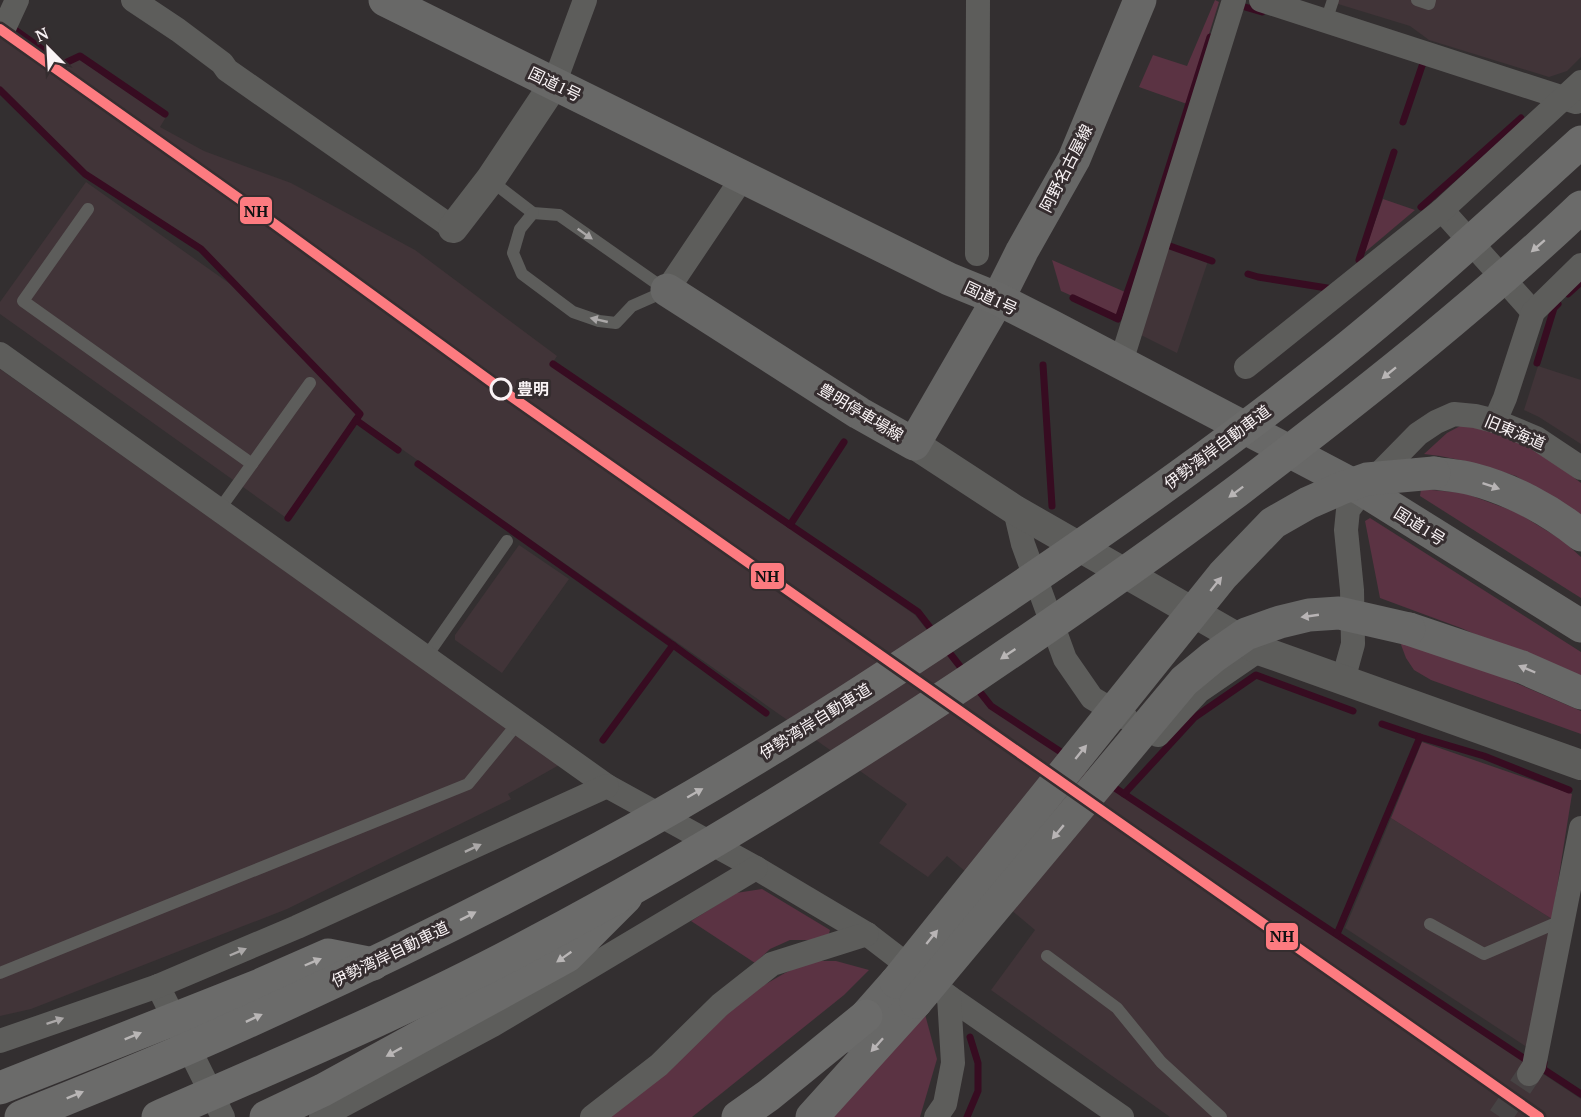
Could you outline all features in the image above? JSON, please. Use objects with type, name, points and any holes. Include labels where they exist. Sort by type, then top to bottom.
[{"type":"highway","name":"国道1号","points":[[385,0],[949,279],[998,299],[1121,362],[1363,490],[1581,626]]},
{"type":"highway","name":"伊勢湾岸自動車道","points":[[21,1117],[191,1048],[373,964],[606,845],[860,694],[1125,515],[1220,446],[1323,367],[1418,288],[1581,142]]},
{"type":"highway","points":[[158,1117],[420,1001],[536,942],[761,814],[899,727],[1037,635],[1174,538],[1371,387],[1467,309],[1581,207]]},
{"type":"highway","points":[[812,1117],[1223,575],[1273,523],[1308,503],[1367,479],[1434,473],[1472,479],[1509,492],[1541,508],[1581,535]]},
{"type":"highway","points":[[738,1117],[866,1017],[906,992],[1184,681],[1246,634],[1309,615],[1339,613],[1409,629],[1522,667],[1581,693]]},
{"type":"highway","points":[[266,1117],[323,1090],[567,956],[636,887]]},
{"type":"highway","points":[[0,1088],[260,985],[328,955],[373,964]]},
{"type":"highway","points":[[760,1117],[866,1017]]},
{"type":"main road","name":"阿野名古屋線","points":[[998,299],[1022,250],[1074,159],[1140,0]]},
{"type":"main road","name":"豊明停車場線","points":[[667,290],[859,413],[914,444],[998,299]]},
{"type":"street","points":[[5,26],[17,0]]},
{"type":"street","points":[[133,0],[178,30],[222,63],[227,70],[453,228],[490,180],[554,84],[585,0]]},
{"type":"street","points":[[977,254],[978,0]]},
{"type":"street","points":[[1121,362],[1234,0]]},
{"type":"street","points":[[1261,0],[1330,11],[1573,101]]},
{"type":"street","points":[[1246,368],[1573,101],[1581,82]]},
{"type":"street","points":[[667,290],[743,177]]},
{"type":"street","points":[[1442,210],[1533,312]]},
{"type":"street","points":[[1496,421],[1533,312],[1581,265]]},
{"type":"street","points":[[0,354],[607,786],[756,868],[867,934],[949,997],[1122,1117]]},
{"type":"street","name":"旧東海道","points":[[1343,680],[1353,644],[1352,590],[1346,530],[1348,510],[1363,490],[1418,434],[1454,414],[1475,416],[1496,421],[1536,438],[1581,468]]},
{"type":"street","points":[[914,444],[1015,510],[1259,650],[1581,765]]},
{"type":"street","points":[[1015,510],[1023,544],[1065,658],[1092,698],[1157,736],[1199,691],[1259,650]]},
{"type":"street","points":[[0,1041],[158,986],[297,927],[607,786]]},
{"type":"street","points":[[1528,1074],[1534,1066],[1581,828]]},
{"type":"street","points":[[321,1117],[493,1025],[756,868]]},
{"type":"street","points":[[592,1117],[658,1065],[720,1005],[772,964],[867,934]]},
{"type":"street","points":[[158,986],[223,1117]]},
{"type":"street","points":[[936,1117],[945,1104],[953,1063],[949,997]]},
{"type":"lane","points":[[1417,0],[1429,4],[1430,0]]},
{"type":"lane","points":[[490,180],[532,213],[559,215],[667,290]]},
{"type":"lane","points":[[88,209],[23,301],[252,464]]},
{"type":"lane","points":[[532,213],[520,229],[513,253],[522,274],[573,312],[599,321],[616,323],[632,306],[667,290]]},
{"type":"lane","points":[[219,510],[310,383]]},
{"type":"lane","points":[[426,657],[507,541]]},
{"type":"lane","points":[[0,973],[468,784],[518,723]]},
{"type":"lane","points":[[1430,924],[1484,954],[1563,920]]},
{"type":"lane","points":[[1047,956],[1118,1008],[1161,1062],[1221,1117]]},
{"type":"shaded area","points":[[1215,0],[1219,2],[1187,104],[1139,87],[1153,55],[1187,66]]},
{"type":"shaded area","points":[[1325,0],[1581,0],[1581,57],[1567,71],[1549,77],[1429,40],[1410,26]]},
{"type":"shaded area","points":[[0,24],[63,66],[79,59],[166,117],[160,127],[204,151],[291,183],[415,250],[557,356],[551,365],[648,428],[915,615],[988,707],[1581,1099],[1581,1117],[1170,1117],[991,990],[1035,930],[947,856],[928,877],[879,843],[907,804],[359,419],[363,413],[202,246],[86,172],[0,87]]},
{"type":"shaded area","points":[[86,182],[233,286],[357,414],[285,517],[0,314],[0,302]]},
{"type":"shaded area","points":[[1383,199],[1415,210],[1364,253]]},
{"type":"shaded area","points":[[1166,245],[1208,261],[1177,353],[1135,332]]},
{"type":"shaded area","points":[[1052,260],[1125,292],[1117,316],[1061,291]]},
{"type":"shaded area","points":[[1538,366],[1581,380],[1581,444],[1524,410]]},
{"type":"shaded area","points":[[0,369],[559,765],[508,794],[511,799],[287,909],[31,1009],[0,1016]]},
{"type":"shaded area","points":[[1462,425],[1485,427],[1536,449],[1581,483],[1581,520],[1516,476],[1465,461],[1424,454],[1447,433]]},
{"type":"shaded area","points":[[1421,489],[1464,493],[1516,512],[1562,540],[1581,557],[1581,598],[1420,496]]},
{"type":"shaded area","points":[[1370,518],[1581,652],[1581,681],[1461,628],[1380,598],[1365,521]]},
{"type":"shaded area","points":[[519,545],[569,579],[502,673],[455,640],[455,635]]},
{"type":"shaded area","points":[[1400,642],[1474,665],[1581,711],[1581,734],[1431,680],[1414,670]]},
{"type":"shaded area","points":[[1422,742],[1572,794],[1552,919],[1391,818]]},
{"type":"shaded area","points":[[1391,818],[1552,919],[1530,1049],[1345,928]]},
{"type":"shaded area","points":[[762,889],[830,930],[827,940],[790,940],[770,949],[755,963],[691,921],[736,893]]},
{"type":"shaded area","points":[[810,961],[836,961],[869,970],[844,995],[692,1117],[607,1117],[745,996]]},
{"type":"shaded area","points":[[922,1003],[937,1059],[920,1117],[830,1117]]},
{"type":"waterway","points":[[1245,7],[1262,12]]},
{"type":"waterway","points":[[14,29],[63,64],[80,56],[165,114]]},
{"type":"waterway","points":[[1073,298],[1118,319],[1146,239],[1210,37]]},
{"type":"waterway","points":[[1403,122],[1423,63]]},
{"type":"waterway","points":[[0,90],[85,174],[201,249],[360,414],[288,518]]},
{"type":"waterway","points":[[1421,207],[1521,118]]},
{"type":"waterway","points":[[1359,260],[1394,152]]},
{"type":"waterway","points":[[1167,245],[1212,261]]},
{"type":"waterway","points":[[1248,274],[1327,288]]},
{"type":"waterway","points":[[1568,294],[1581,282]]},
{"type":"waterway","points":[[1537,363],[1554,308],[1558,304]]},
{"type":"waterway","points":[[553,364],[918,612],[935,634]]},
{"type":"waterway","points":[[1043,365],[1052,506]]},
{"type":"waterway","points":[[356,420],[398,450]]},
{"type":"waterway","points":[[790,525],[844,442]]},
{"type":"waterway","points":[[418,464],[766,713]]},
{"type":"waterway","points":[[603,740],[673,645]]},
{"type":"waterway","points":[[945,647],[966,674]]},
{"type":"waterway","points":[[1124,794],[1195,717],[1256,675],[1353,711]]},
{"type":"waterway","points":[[976,687],[991,706],[1067,756]]},
{"type":"waterway","points":[[1382,724],[1420,737]]},
{"type":"waterway","points":[[1337,934],[1420,737],[1484,756],[1569,790]]},
{"type":"waterway","points":[[1109,784],[1525,1059]]},
{"type":"waterway","points":[[967,1117],[978,1091],[978,1063],[970,1037]]},
{"type":"waterway","points":[[1544,1063],[1543,1069],[1581,1094]]},
{"type":"tunnel","points":[[1500,1117],[1529,1074]]},
{"type":"transit line","name":"NH","points":[[0,29],[265,217],[512,397],[1539,1117]]},
{"type":"place","name":"豊明","points":[[501,389]]}]
